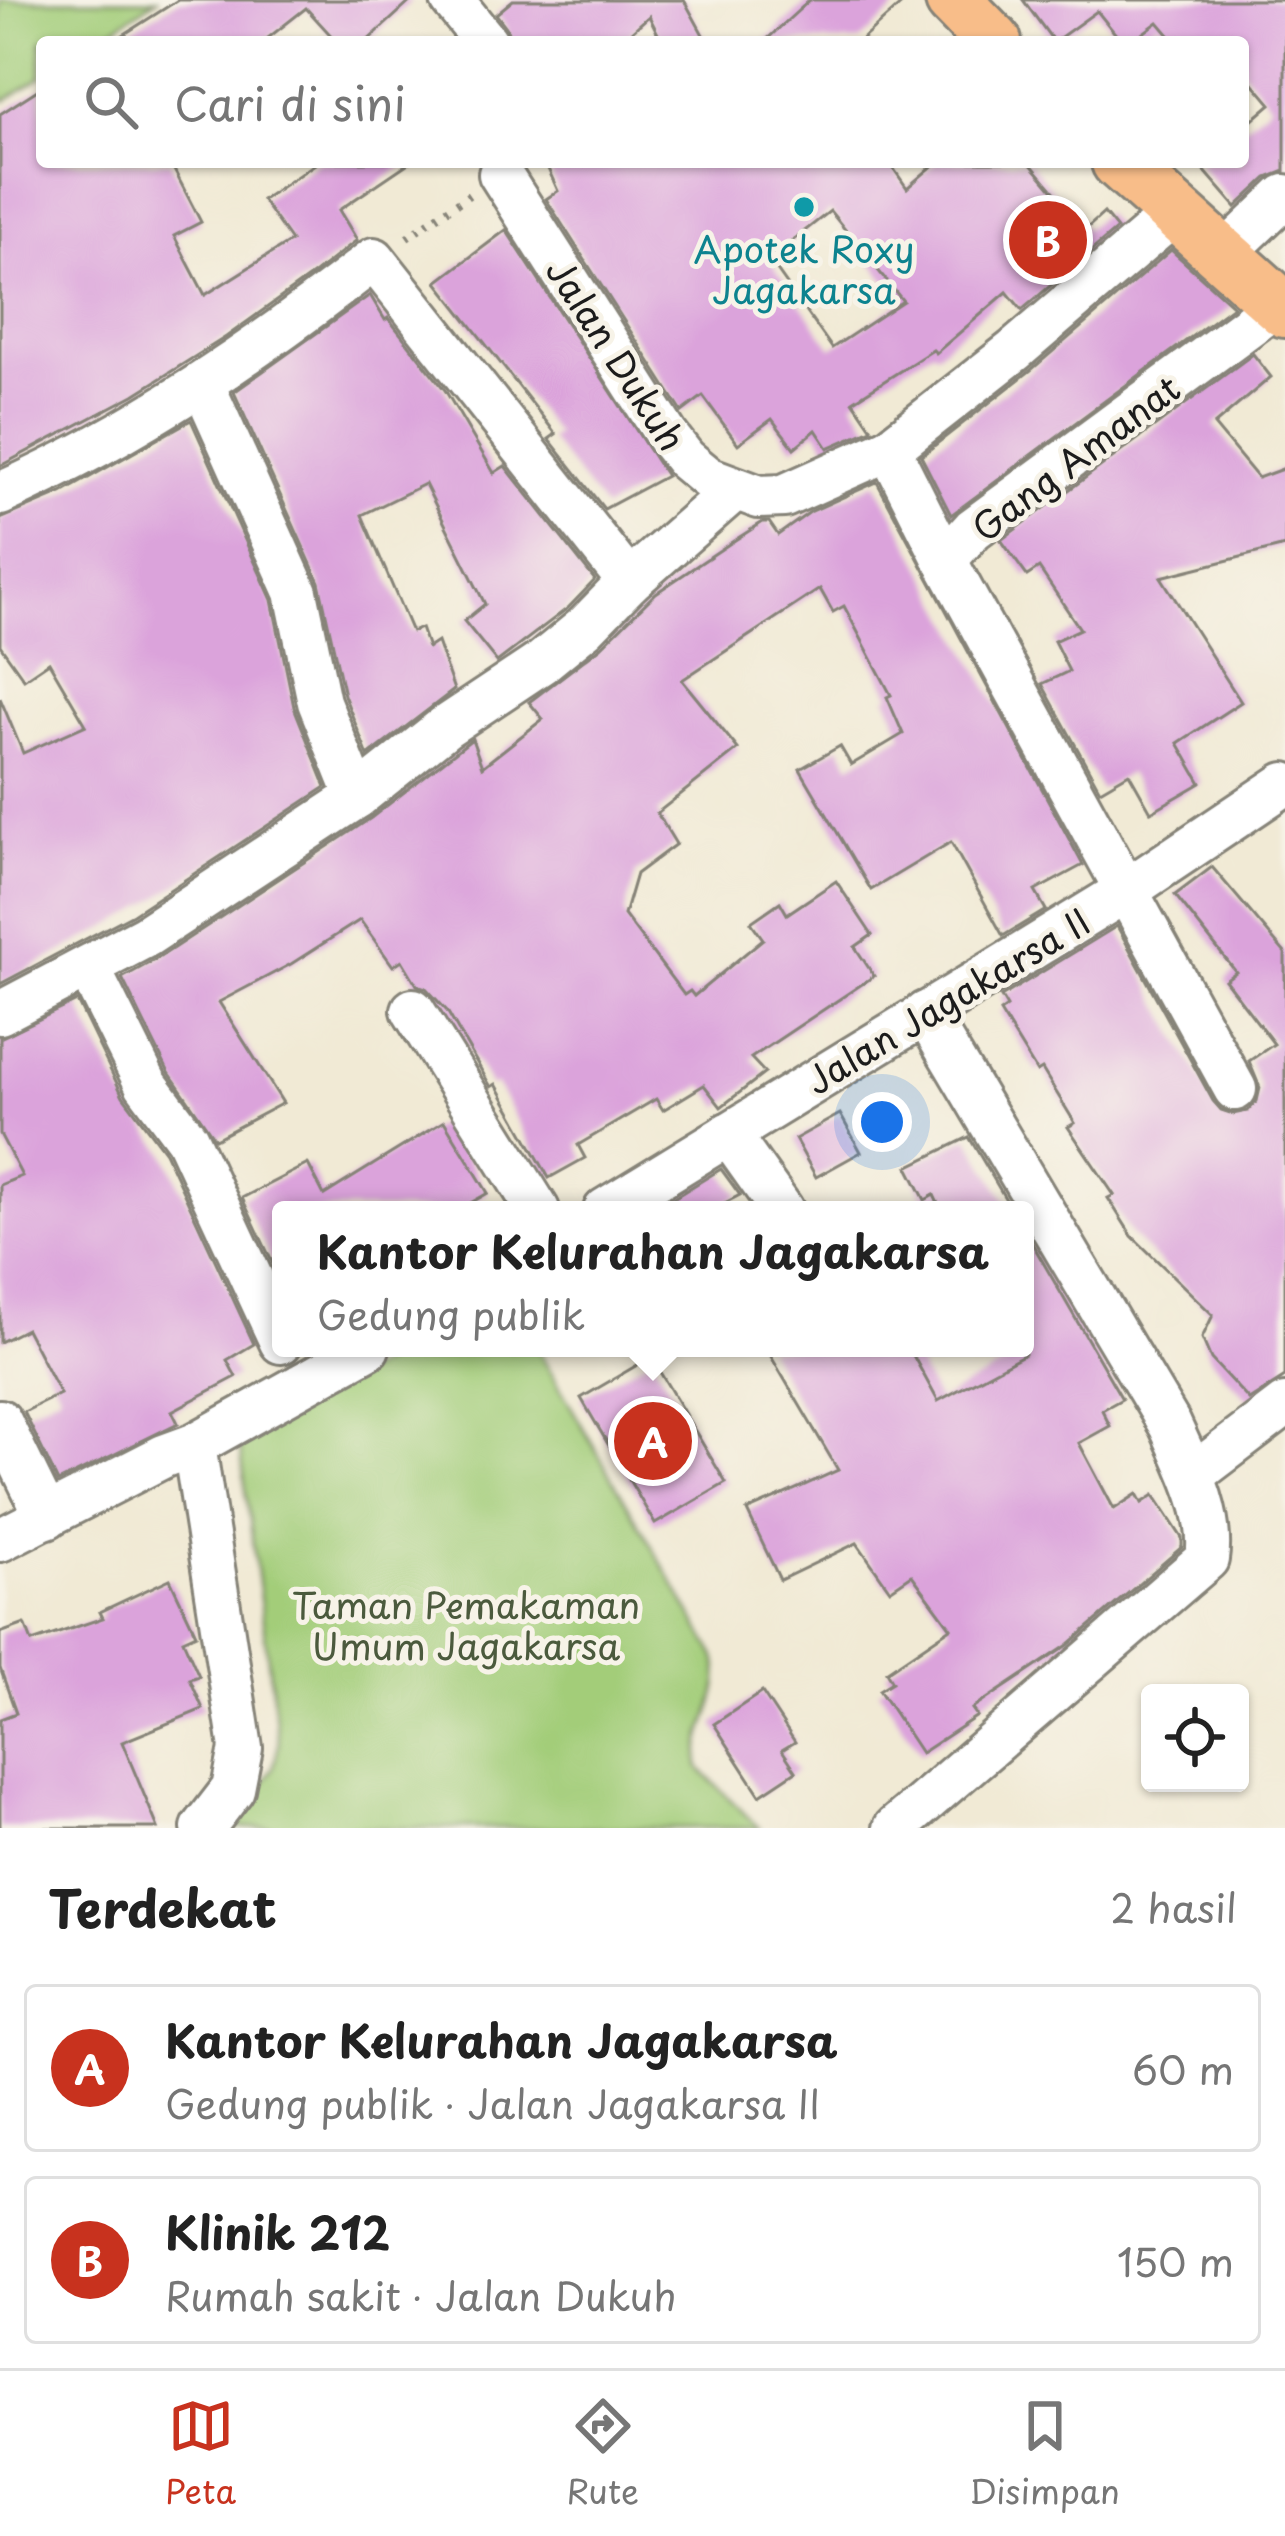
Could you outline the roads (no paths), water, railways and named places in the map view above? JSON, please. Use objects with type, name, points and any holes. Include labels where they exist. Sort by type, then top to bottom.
[{"type":"main road","points":[[953,0],[988,36]]},
{"type":"main road","points":[[1125,168],[1281,307]]},
{"type":"street","points":[[452,0],[481,36]]},
{"type":"street","name":"Jalan Dukuh","points":[[500,174],[667,436],[708,478],[734,490]]},
{"type":"street","points":[[1222,256],[1285,196]]},
{"type":"street","points":[[0,1013],[211,897],[357,797],[445,727],[541,663],[734,490],[759,497],[784,496],[889,448],[1014,351],[1174,214]]},
{"type":"street","points":[[0,494],[66,464],[203,385],[374,260],[629,583]]},
{"type":"street","name":"Gang Amanat","points":[[1235,1089],[945,560],[973,529],[1281,307]]},
{"type":"street","points":[[203,385],[296,592],[320,702],[357,797]]},
{"type":"street","points":[[889,448],[945,560]]},
{"type":"street","name":"Jalan Jagakarsa II","points":[[619,1201],[1127,890],[1285,784]]},
{"type":"street","points":[[88,967],[146,1084],[187,1139],[272,1323]]},
{"type":"street","points":[[413,1010],[532,1201]]},
{"type":"street","points":[[895,1828],[1207,1559],[1209,1543],[1193,1474],[1170,1425],[925,1013]]},
{"type":"street","points":[[728,1134],[776,1201]]},
{"type":"street","points":[[0,1540],[194,1445],[288,1358]]},
{"type":"street","points":[[1193,1474],[1285,1406]]},
{"type":"street","points":[[0,1421],[47,1516]]},
{"type":"street","points":[[194,1445],[241,1748],[233,1789],[203,1828]]},
{"type":"place","name":"Apotek Roxy Jagakarsa","points":[[804,207]]},
{"type":"place","name":"Klinik 212","points":[[1048,240]]},
{"type":"place","name":"Kantor Kelurahan Jagakarsa","points":[[653,1441]]},
{"type":"park label","name":"Taman Pemakaman Umum Jagakarsa","points":[[466,1624]]}]
